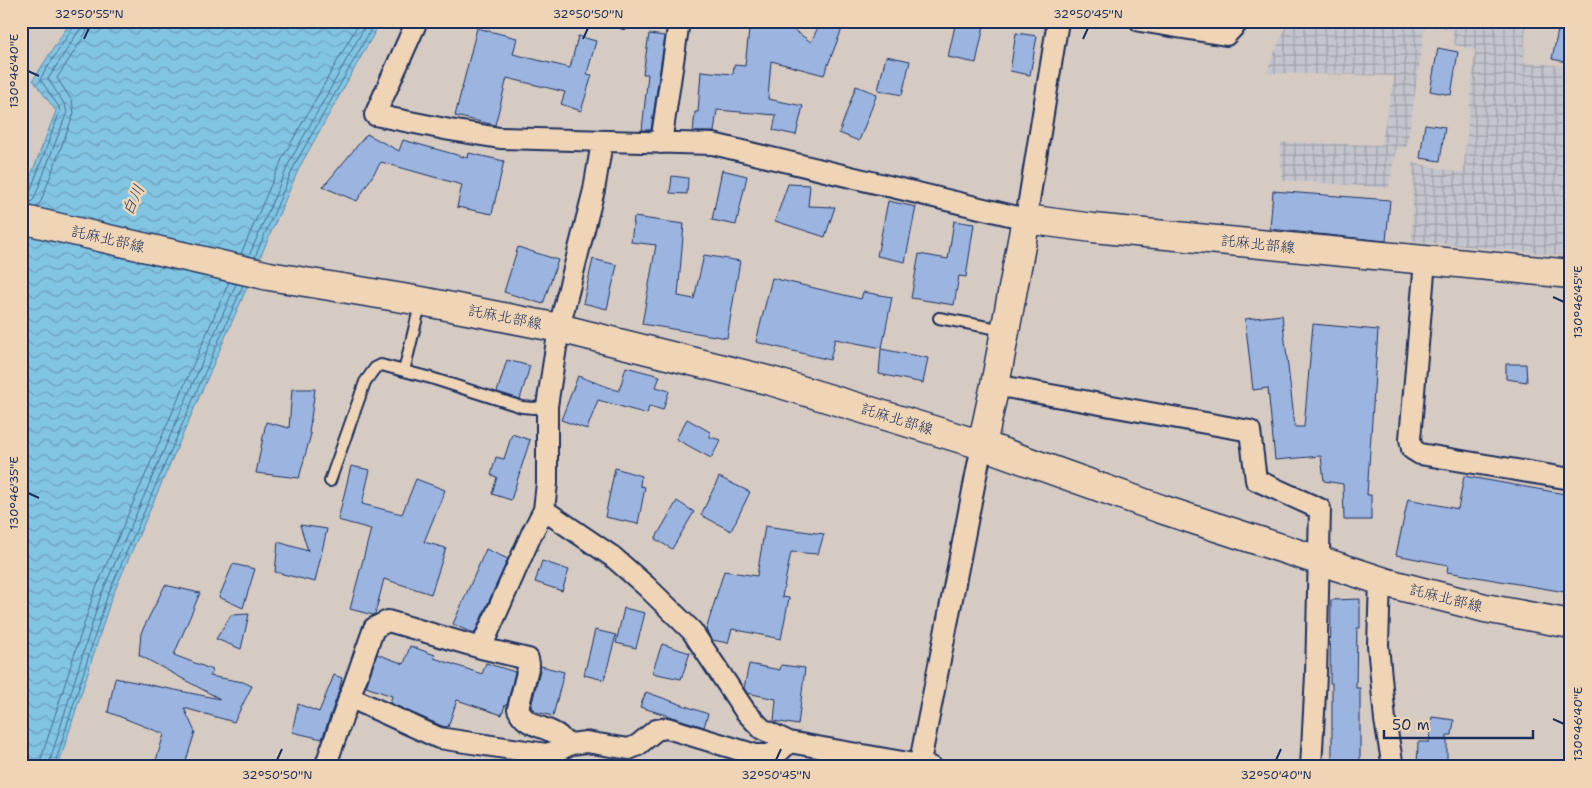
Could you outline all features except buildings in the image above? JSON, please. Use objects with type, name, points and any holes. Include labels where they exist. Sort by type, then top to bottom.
[{"type":"main road","name":"託麻北部線","points":[[21,219],[269,276],[421,301],[559,328],[771,380],[982,445],[1161,509],[1380,580],[1485,608],[1571,624]]},
{"type":"main road","name":"託麻北部線","points":[[1026,219],[1093,228],[1571,274]]},
{"type":"main road","points":[[982,445],[1026,219]]},
{"type":"street","points":[[417,21],[375,115],[500,138],[713,144],[1026,219],[1058,21]]},
{"type":"street","points":[[661,143],[679,21]]},
{"type":"street","points":[[1140,21],[1226,35],[1239,21]]},
{"type":"street","points":[[481,648],[544,510],[547,483],[547,406],[559,328],[594,190],[602,142]]},
{"type":"street","points":[[1425,261],[1410,439],[1412,448],[1420,454],[1571,480]]},
{"type":"street","points":[[995,385],[1250,431],[1256,480],[1320,510],[1316,675],[1311,767]]},
{"type":"street","points":[[544,510],[612,557],[646,586],[692,631],[745,711],[762,729],[788,742],[923,766],[982,445]]},
{"type":"street","points":[[1380,580],[1378,644],[1385,720],[1393,767]]},
{"type":"street","points":[[325,767],[374,628],[388,621],[481,648],[528,659],[529,664],[518,708],[520,714],[531,724],[557,734],[567,746]]},
{"type":"street","points":[[349,697],[439,738],[546,754],[571,744],[586,742],[629,748],[638,745],[656,730],[667,728],[756,755],[766,755],[780,751],[788,742]]},
{"type":"lane","points":[[404,371],[421,301]]},
{"type":"lane","points":[[939,318],[1005,330]]},
{"type":"lane","points":[[330,481],[370,374],[375,368],[382,365],[522,408],[547,406]]},
{"type":"path","points":[[113,767],[122,762],[141,767]]},
{"type":"shaded area","points":[[1288,21],[1312,21],[1322,24],[1331,21],[1526,21],[1524,62],[1571,67],[1571,256],[1412,241],[1413,163],[1463,173],[1475,50],[1455,45],[1452,30],[1425,26],[1407,147],[1396,148],[1389,188],[1281,180],[1281,142],[1381,145],[1394,76],[1266,73]]},
{"type":"water","name":"白川","points":[[71,21],[381,21],[300,166],[111,599],[58,767],[21,767],[21,648],[24,637],[21,636],[21,201],[56,111],[33,80]]}]
